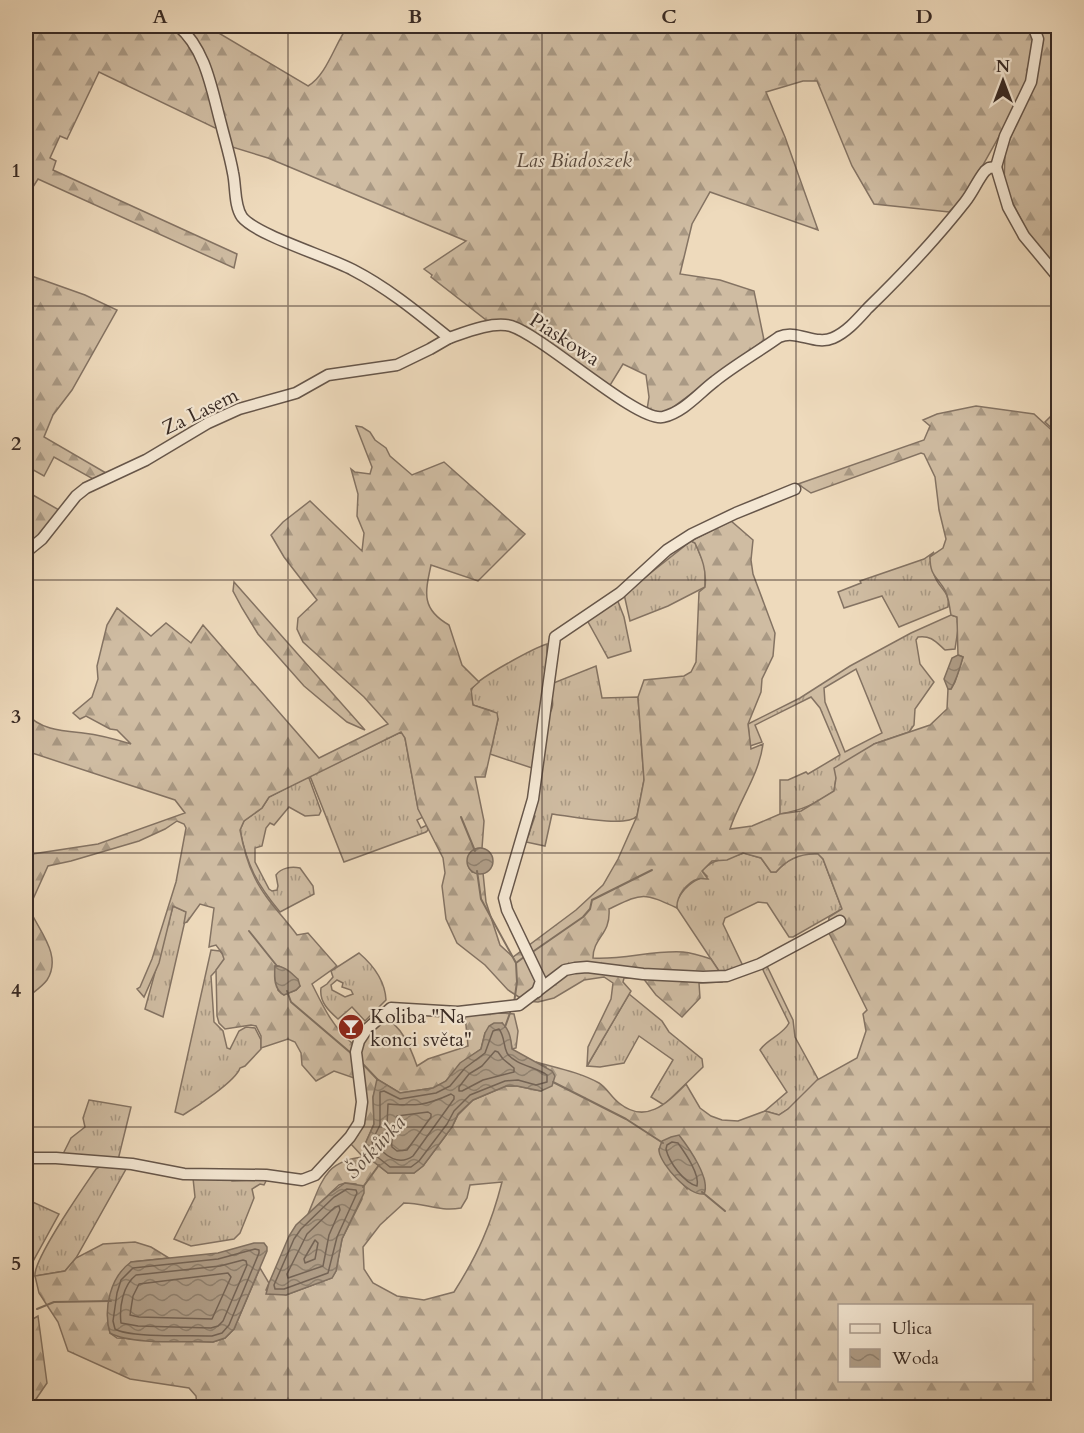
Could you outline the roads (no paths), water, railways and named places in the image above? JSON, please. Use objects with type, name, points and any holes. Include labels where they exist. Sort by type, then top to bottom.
[{"type":"street","points":[[178,26],[190,37],[208,78],[231,161],[238,203],[242,216],[248,223],[330,259],[371,280],[414,309],[449,338]]},
{"type":"street","points":[[1033,26],[1038,39],[1031,82],[1005,136],[996,167],[1008,207],[1024,236],[1059,277]]},
{"type":"street","name":"Piaskowa","points":[[449,338],[487,327],[511,326],[546,346],[632,406],[654,417],[666,416],[698,397],[714,382],[779,337],[795,334],[826,340],[849,328],[884,293],[966,201],[985,171],[996,167]]},
{"type":"street","name":"Za Lasem","points":[[26,552],[42,538],[76,496],[86,488],[146,460],[208,423],[239,409],[296,393],[328,375],[397,365],[449,338]]},
{"type":"street","points":[[537,993],[541,981],[507,910],[504,898],[534,799],[555,637],[620,593],[667,550],[736,513],[795,489]]},
{"type":"street","points":[[26,1158],[132,1164],[184,1174],[266,1175],[302,1180],[315,1175],[359,1124],[362,1102],[356,1052],[359,1041],[367,1029],[391,1008],[458,1012],[519,1005],[565,970],[575,968],[587,967],[703,977],[727,976],[760,964],[840,921]]},
{"type":"water","points":[[958,655],[963,657],[961,665],[951,689],[948,689],[944,679],[952,658]]},
{"type":"water","points":[[480,848],[489,852],[493,861],[489,870],[480,874],[471,870],[467,861],[471,852]]},
{"type":"water","points":[[275,966],[290,972],[298,979],[300,986],[284,995],[281,993],[275,983]]},
{"type":"water","points":[[494,1023],[502,1023],[507,1029],[512,1049],[552,1071],[555,1076],[552,1086],[541,1091],[506,1086],[473,1100],[458,1114],[452,1127],[423,1166],[414,1173],[388,1173],[369,1158],[366,1142],[374,1124],[373,1097],[377,1079],[400,1093],[433,1088],[446,1081],[460,1063],[481,1049],[485,1033]]},
{"type":"water","points":[[679,1135],[702,1172],[704,1194],[684,1185],[670,1171],[661,1157],[659,1151],[662,1141]]},
{"type":"water","points":[[345,1183],[364,1186],[364,1193],[342,1239],[336,1271],[332,1278],[286,1295],[266,1294],[289,1236],[296,1225]]},
{"type":"water","points":[[254,1243],[264,1243],[267,1251],[234,1329],[225,1338],[213,1342],[160,1342],[119,1337],[110,1333],[107,1314],[110,1294],[118,1276],[131,1262],[218,1253]]},
{"type":"waterway","points":[[461,817],[475,851]]},
{"type":"waterway","name":"Šotkůvka","points":[[531,953],[583,917],[590,909],[592,900],[652,870]]},
{"type":"waterway","points":[[477,871],[481,899],[516,963]]},
{"type":"waterway","points":[[249,931],[277,966]]},
{"type":"waterway","name":"Šotkůvka","points":[[514,1003],[517,982],[516,963],[524,957]]},
{"type":"waterway","points":[[287,991],[291,1002],[352,1054]]},
{"type":"waterway","name":"Šotkůvka","points":[[505,1027],[510,1013]]},
{"type":"waterway","points":[[361,1062],[378,1080]]},
{"type":"waterway","points":[[553,1082],[626,1119],[663,1143]]},
{"type":"waterway","name":"Šotkůvka","points":[[363,1187],[379,1165]]},
{"type":"waterway","points":[[702,1192],[725,1211]]},
{"type":"waterway","name":"Šotkůvka","points":[[37,1309],[54,1302],[111,1301]]},
{"type":"waterway","name":"Šotkůvka","points":[[26,1313],[32,1311]]},
{"type":"place","name":"Koliba \"Na konci světa\"","points":[[351,1027]]},
{"type":"park label","name":"Las Biadoszek","points":[[574,160]]}]
